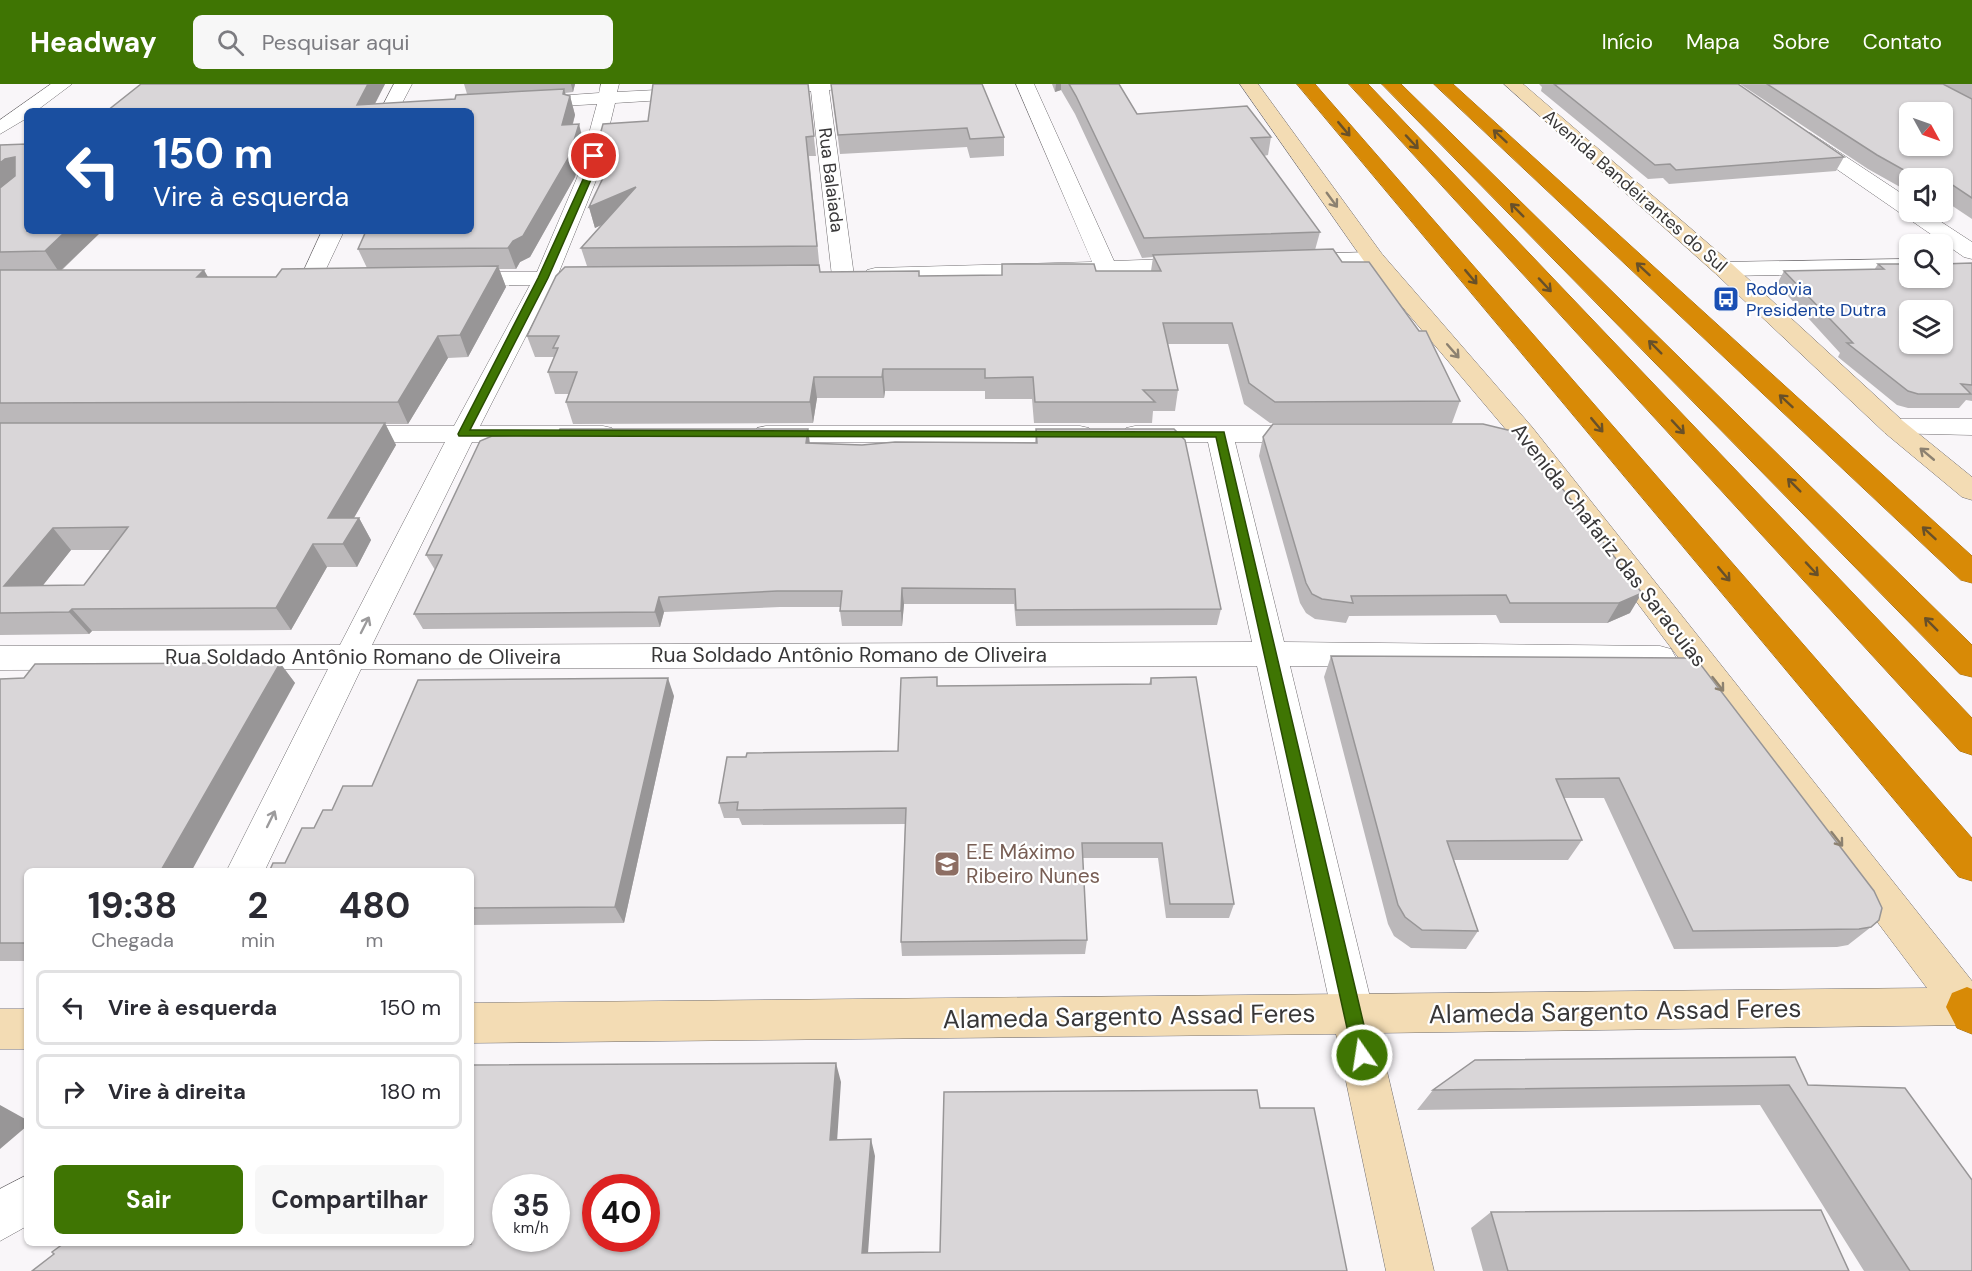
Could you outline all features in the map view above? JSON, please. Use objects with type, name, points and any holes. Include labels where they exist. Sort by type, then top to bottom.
[{"type":"highway","points":[[1306,84],[1972,865]]},
{"type":"highway","points":[[1358,84],[1972,741]]},
{"type":"highway","points":[[1391,84],[1972,665]]},
{"type":"highway","points":[[1443,84],[1972,573]]},
{"type":"main road","name":"Avenida Chafariz das Saracuias","points":[[1249,84],[1374,259],[1523,432],[1969,1011]]},
{"type":"main road","name":"Avenida Bandeirantes do Sul","points":[[1513,84],[1725,269],[1894,427],[1972,491]]},
{"type":"main road","name":"Alameda Sargento Assad Feres","points":[[474,1023],[1353,1014],[1969,1011]]},
{"type":"main road","points":[[1353,1014],[1410,1271]]},
{"type":"main road","points":[[0,1029],[24,1029]]},
{"type":"street","points":[[29,108],[63,84]]},
{"type":"street","points":[[391,108],[403,84]]},
{"type":"street","points":[[748,90],[825,84]]},
{"type":"street","name":"Rua Balaiada","points":[[825,84],[843,276]]},
{"type":"street","points":[[1025,84],[1106,268]]},
{"type":"street","points":[[247,868],[349,656],[543,278],[589,175],[609,91]]},
{"type":"street","points":[[503,105],[609,91],[713,92]]},
{"type":"street","points":[[0,129],[24,112]]},
{"type":"street","points":[[1783,124],[1899,202]]},
{"type":"street","points":[[0,129],[24,130]]},
{"type":"street","points":[[1928,222],[1972,252]]},
{"type":"street","points":[[310,281],[332,234]]},
{"type":"street","points":[[1269,262],[1374,259]]},
{"type":"street","points":[[819,276],[1222,264]]},
{"type":"street","points":[[1725,269],[1899,266]]},
{"type":"street","points":[[438,280],[627,278]]},
{"type":"street","points":[[286,281],[333,281]]},
{"type":"street","points":[[1894,427],[1972,428]]},
{"type":"street","points":[[1488,433],[1523,432]]},
{"type":"street","points":[[735,434],[1337,433]]},
{"type":"street","points":[[321,434],[629,434]]},
{"type":"street","points":[[1220,434],[1353,1014]]},
{"type":"street","name":"Rua Soldado Antônio Romano de Oliveira","points":[[0,658],[1269,654],[1698,658]]},
{"type":"street","points":[[0,1217],[24,1200]]},
{"type":"building","points":[[141,84],[368,84],[357,105],[455,99],[456,95],[564,89],[563,94],[570,96],[562,125],[579,124],[569,157],[523,236],[513,241],[508,248],[358,249],[365,234],[474,234],[474,108],[111,108]]},
{"type":"building","points":[[653,84],[808,84],[814,136],[806,137],[817,246],[581,248],[636,187],[589,207],[616,151],[598,142],[603,124],[648,121]]},
{"type":"building","points":[[831,84],[982,84],[1004,137],[970,139],[967,128],[838,135]]},
{"type":"building","points":[[1069,84],[1119,84],[1137,114],[1247,106],[1271,137],[1251,138],[1320,232],[1144,238]]},
{"type":"building","points":[[1554,84],[1738,84],[1844,157],[1676,170],[1670,164],[1655,165]]},
{"type":"building","points":[[1767,84],[1943,84],[1972,99],[1972,198],[1953,185],[1953,168],[1900,168]]},
{"type":"building","points":[[24,144],[24,234],[63,234],[45,251],[0,252],[0,188],[15,176],[15,157],[5,159],[0,163],[0,145]]},
{"type":"building","points":[[1333,249],[1342,262],[1369,262],[1419,331],[1426,331],[1460,401],[1275,402],[1249,383],[1232,323],[1163,323],[1178,390],[1143,390],[1155,402],[1035,402],[1033,377],[985,378],[985,369],[883,369],[882,377],[814,377],[810,402],[566,402],[577,372],[548,372],[558,348],[553,348],[559,336],[527,336],[556,276],[565,267],[819,265],[820,272],[919,271],[919,276],[1002,275],[1002,264],[1094,264],[1096,271],[1161,271],[1153,255]]},
{"type":"building","points":[[1972,263],[1972,385],[1961,384],[1971,394],[1918,394],[1908,391],[1847,343],[1853,343],[1784,271],[1884,269],[1878,264],[1899,264],[1899,288],[1953,288],[1953,264]]},
{"type":"building","points":[[498,266],[460,335],[438,336],[398,402],[0,403],[0,270],[204,270],[197,277],[276,277],[282,269]]},
{"type":"building","points":[[0,423],[385,423],[328,518],[359,518],[343,544],[313,544],[276,608],[72,609],[69,612],[0,613]],"holes":[[[128,527],[84,585],[4,586],[53,528]]]},
{"type":"building","points":[[1273,424],[1483,424],[1520,433],[1642,593],[1619,603],[1510,603],[1506,595],[1351,596],[1353,603],[1322,599],[1312,594],[1306,583],[1263,437]]},
{"type":"building","points":[[560,429],[808,429],[806,443],[862,445],[895,442],[1037,443],[1036,429],[1174,429],[1185,440],[1221,609],[1016,610],[1015,589],[902,588],[901,611],[840,611],[842,591],[777,591],[659,597],[655,612],[414,614],[442,555],[426,555],[480,441],[492,436],[558,434]]},
{"type":"building","points":[[1331,656],[1688,658],[1701,665],[1874,891],[1882,908],[1879,920],[1871,927],[1859,929],[1693,931],[1619,778],[1556,779],[1582,840],[1447,841],[1478,931],[1422,930],[1405,917],[1398,905]]},
{"type":"building","points":[[280,663],[162,868],[24,868],[24,943],[0,943],[0,679],[24,678],[35,664]]},
{"type":"building","points":[[937,677],[937,686],[1151,684],[1151,678],[1196,677],[1234,904],[1170,904],[1162,843],[1082,843],[1087,940],[901,942],[906,808],[737,810],[738,802],[719,803],[727,757],[746,757],[747,753],[898,751],[901,678]]},
{"type":"building","points":[[668,678],[615,907],[474,908],[474,868],[271,868],[273,863],[285,863],[302,828],[314,828],[323,810],[332,810],[343,786],[372,786],[418,680]]},
{"type":"building","points":[[1795,1057],[1808,1085],[1905,1088],[1972,1180],[1972,1271],[1910,1271],[1789,1085],[1433,1090],[1475,1060]]},
{"type":"building","points":[[836,1063],[830,1140],[871,1139],[862,1253],[940,1252],[944,1092],[1257,1090],[1260,1108],[1314,1108],[1347,1271],[32,1271],[54,1254],[52,1252],[60,1246],[474,1246],[474,1065]]},
{"type":"building","points":[[1821,1210],[1849,1271],[1508,1271],[1491,1212]]},
{"type":"place","name":"Rodovia Presidente Dutra","points":[[1726,299]]},
{"type":"place","name":"E.E Máximo Ribeiro Nunes","points":[[947,864]]},
{"type":"route","points":[[594,156],[589,175],[543,278],[463,434],[1220,434],[1362,1055]]}]
